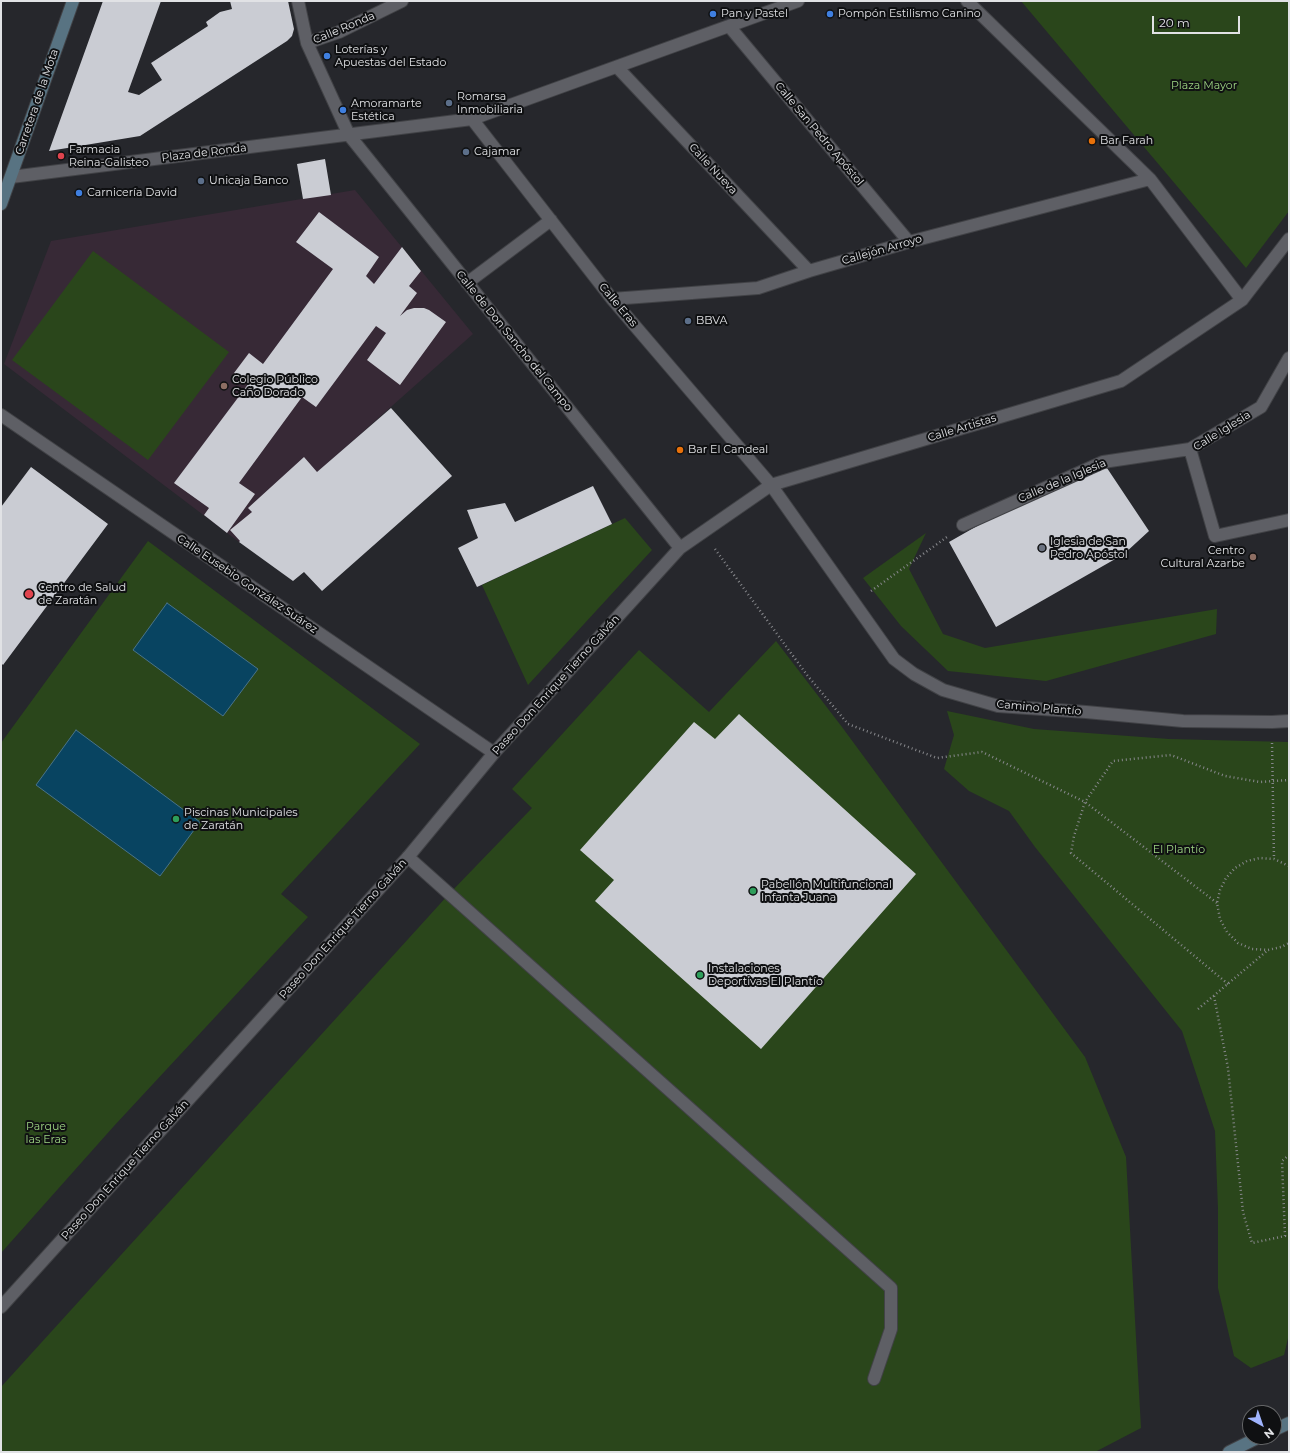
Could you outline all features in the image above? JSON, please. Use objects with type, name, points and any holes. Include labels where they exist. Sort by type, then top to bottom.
[{"type":"main road","name":"Carretera de la Mota","points":[[1,204],[6,176],[72,1]]},
{"type":"main road","points":[[1229,1452],[1243,1445]]},
{"type":"street","name":"Calle de Don Sancho del Campo","points":[[298,1],[307,43],[349,134],[680,548]]},
{"type":"street","name":"Calle Ronda","points":[[307,43],[339,32],[402,1]]},
{"type":"street","points":[[349,134],[472,119],[798,1]]},
{"type":"street","points":[[967,1],[1150,179],[1242,300],[1289,238]]},
{"type":"street","name":"Calle San Pedro Apóstol","points":[[729,26],[909,242]]},
{"type":"street","name":"Calle Nueva","points":[[617,67],[809,271]]},
{"type":"street","name":"Calle Eras","points":[[472,119],[612,299],[771,485]]},
{"type":"street","name":"Plaza de Ronda","points":[[6,176],[349,134]]},
{"type":"street","name":"Callejón Arroyo","points":[[612,299],[758,288],[809,271],[909,242],[1150,179]]},
{"type":"street","points":[[467,283],[551,220]]},
{"type":"street","name":"Calle Artistas","points":[[680,548],[771,485],[1121,381],[1242,300]]},
{"type":"street","name":"Calle Iglesia","points":[[1289,358],[1261,407],[1190,450],[1215,536],[1289,520]]},
{"type":"street","name":"Calle Eusebio González Suárez","points":[[1,415],[494,753]]},
{"type":"street","name":"Calle de la Iglesia","points":[[963,526],[1103,462],[1190,450]]},
{"type":"street","name":"Camino Plantío","points":[[771,485],[894,659],[914,674],[943,690],[998,706],[1183,721],[1289,721]]},
{"type":"street","name":"Paseo Don Enrique Tierno Galván","points":[[1,1307],[408,857],[494,753],[680,548]]},
{"type":"street","points":[[408,857],[890,1288],[891,1329],[874,1379]]},
{"type":"path","points":[[854,603],[963,526]]},
{"type":"path","points":[[702,533],[807,676],[848,724],[937,758],[982,752],[1086,802],[1217,903]]},
{"type":"path","points":[[1272,722],[1274,859]]},
{"type":"path","points":[[1228,984],[1071,852],[1074,836],[1086,802],[1113,761],[1171,755],[1225,776],[1260,782],[1289,780]]},
{"type":"path","points":[[1289,866],[1274,859],[1260,858],[1247,861],[1235,868],[1226,878],[1220,890],[1217,903],[1220,919],[1227,932],[1238,943],[1252,950],[1268,950],[1281,947],[1289,943]]},
{"type":"path","points":[[1198,1009],[1268,950]]},
{"type":"path","points":[[1214,996],[1228,1068],[1243,1212],[1252,1243],[1285,1236],[1282,1161],[1289,1155]]},
{"type":"shaded area","name":"Colegio Público Caño Dorado","points":[[355,190],[473,334],[239,542],[4,364],[51,241]]},
{"type":"green space","name":"Plaza Mayor","points":[[1021,1],[1289,1],[1289,211],[1246,268]]},
{"type":"green space","points":[[93,251],[229,352],[148,460],[12,360]]},
{"type":"green space","points":[[625,518],[652,550],[528,685],[482,585]]},
{"type":"green space","points":[[926,533],[909,569],[943,634],[985,648],[1217,609],[1216,634],[1046,681],[948,671],[901,626],[863,578]]},
{"type":"green space","name":"Piscinas Municipales de Zaratán","points":[[148,541],[420,744],[281,894],[308,917],[114,1126],[1,1253],[1,743]]},
{"type":"green space","name":"Instalaciones Deportivas El Plantío","points":[[776,641],[842,727],[1085,1057],[1126,1157],[1141,1428],[1095,1452],[1,1452],[1,1387],[449,894],[532,808],[512,789],[639,650],[709,712]]},
{"type":"green space","name":"El Plantío","points":[[947,711],[1034,729],[1169,739],[1289,742],[1289,1334],[1284,1355],[1251,1368],[1234,1356],[1218,1288],[1218,1209],[1215,1131],[1182,1031],[1035,847],[1009,811],[969,791],[944,769],[954,735]]},
{"type":"water","points":[[167,603],[258,669],[223,716],[133,650]]},
{"type":"water","points":[[76,730],[200,822],[160,876],[36,785]]},
{"type":"building","points":[[103,1],[161,1],[128,92],[139,95],[162,80],[151,63],[208,26],[206,22],[220,12],[232,9],[230,1],[288,1],[294,29],[292,36],[287,41],[140,136],[49,151]]},
{"type":"building","points":[[325,159],[331,195],[303,199],[297,164]]},
{"type":"building","points":[[319,212],[379,257],[366,276],[374,284],[402,247],[421,271],[409,286],[417,293],[400,316],[407,310],[424,308],[446,322],[400,385],[367,360],[386,333],[376,326],[316,407],[302,397],[239,483],[255,494],[227,533],[204,515],[209,508],[174,483],[249,383],[234,373],[249,353],[263,364],[333,269],[296,242]]},
{"type":"building","points":[[391,408],[452,476],[322,591],[304,572],[293,581],[239,542],[240,541],[230,530],[252,512],[248,508],[304,457],[317,472]]},
{"type":"building","name":"Iglesia de San Pedro Apóstol","points":[[1103,462],[1149,531],[1124,554],[996,627],[949,542],[1035,493]]},
{"type":"building","name":"Centro de Salud de Zaratán","points":[[31,467],[108,524],[3,665],[1,663],[1,507]]},
{"type":"building","points":[[593,486],[612,524],[477,587],[458,548],[478,538],[467,510],[505,503],[515,522]]},
{"type":"building","name":"Pabellón Multifuncional Infanta Juana","points":[[739,714],[916,874],[761,1049],[595,901],[614,880],[580,850],[694,722],[715,739]]},
{"type":"place","name":"Pan y Pastel","points":[[713,14]]},
{"type":"place","name":"Pompón Estilismo Canino","points":[[830,14]]},
{"type":"place","name":"Loterías y Apuestas del Estado","points":[[327,56]]},
{"type":"place","name":"Romarsa Inmobiliaria","points":[[449,103]]},
{"type":"place","name":"Amoramarte Estética","points":[[343,110]]},
{"type":"place","name":"Bar Farah","points":[[1092,141]]},
{"type":"place","name":"Cajamar","points":[[466,152]]},
{"type":"place","name":"Farmacia Reina-Galisteo","points":[[61,156]]},
{"type":"place","name":"Unicaja Banco","points":[[201,181]]},
{"type":"place","name":"Carnicería David","points":[[79,193]]},
{"type":"place","name":"BBVA","points":[[688,321]]},
{"type":"place","name":"Colegio Público Caño Dorado","points":[[224,386]]},
{"type":"place","name":"Bar El Candeal","points":[[680,450]]},
{"type":"place","name":"Iglesia de San Pedro Apóstol","points":[[1042,548]]},
{"type":"place","name":"Centro Cultural Azarbe","points":[[1253,557]]},
{"type":"place","name":"Centro de Salud de Zaratán","points":[[29,594]]},
{"type":"place","name":"Piscinas Municipales de Zaratán","points":[[176,819]]},
{"type":"place","name":"Pabellón Multifuncional Infanta Juana","points":[[753,891]]},
{"type":"place","name":"Instalaciones Deportivas El Plantío","points":[[700,975]]},
{"type":"park label","name":"Parque las Eras","points":[[46,1133]]}]
